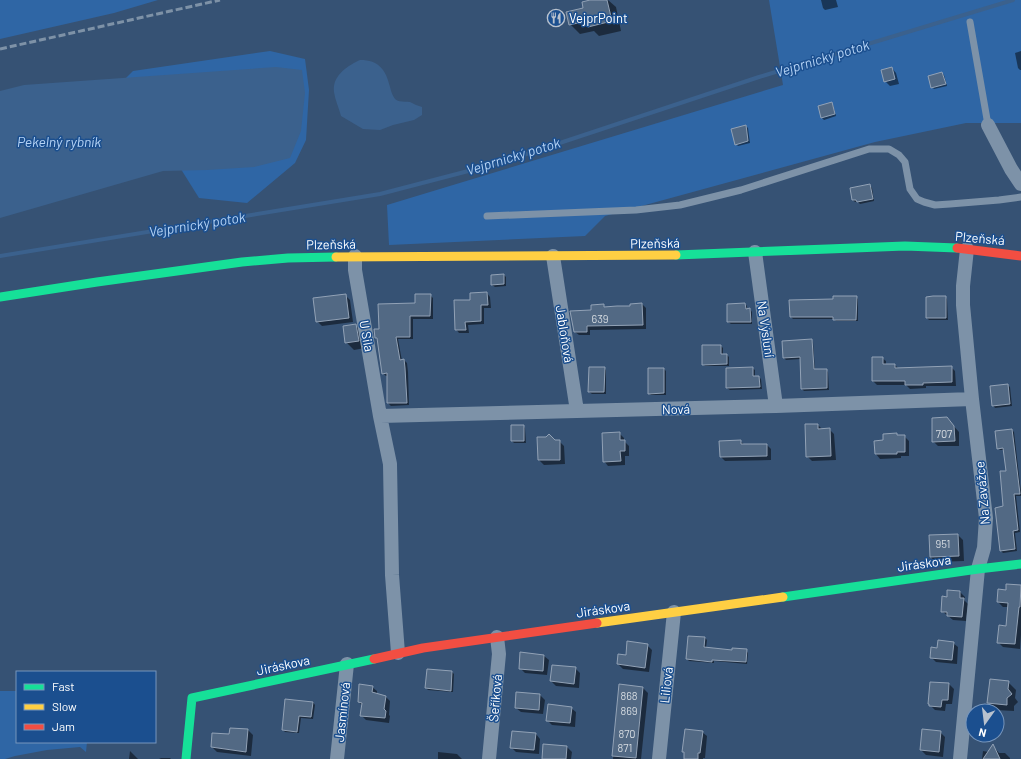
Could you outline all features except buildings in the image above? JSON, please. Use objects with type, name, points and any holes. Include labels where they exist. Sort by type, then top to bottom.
[{"type":"main road","name":"Plzeňská","points":[[0,297],[242,262],[288,258],[355,256],[661,256],[905,246],[967,249],[1021,256]]},
{"type":"main road","name":"Jiráskova","points":[[186,759],[192,698],[423,648],[1021,564]]},
{"type":"street","points":[[988,125],[1011,169],[1021,184]]},
{"type":"street","name":"Na Zavážce","points":[[960,759],[978,569],[984,548],[986,518],[963,305],[963,286],[967,249]]},
{"type":"street","name":"Na Výsluní","points":[[755,252],[776,406]]},
{"type":"street","name":"U Sila","points":[[355,256],[380,416],[390,464],[392,575],[398,653]]},
{"type":"street","name":"Jabloňová","points":[[553,256],[577,411]]},
{"type":"street","name":"Nová","points":[[380,416],[776,406],[972,399]]},
{"type":"street","name":"Liliová","points":[[658,759],[674,612]]},
{"type":"street","name":"Šeříková","points":[[489,759],[498,654],[497,637]]},
{"type":"street","name":"Jasmínová","points":[[337,759],[347,664]]},
{"type":"lane","points":[[970,22],[988,125]]},
{"type":"lane","points":[[487,216],[636,210],[680,205],[741,190],[869,149],[889,149],[899,155],[905,162],[910,189],[917,199],[924,202],[935,205],[1021,197]]},
{"type":"shaded area","points":[[0,0],[158,0],[114,13],[0,39]]},
{"type":"shaded area","points":[[769,0],[1021,0],[1021,123],[966,123],[875,142],[605,216],[585,236],[389,245],[387,205],[783,85]]},
{"type":"shaded area","points":[[270,51],[305,59],[309,90],[306,140],[295,163],[247,203],[199,198],[179,166],[109,95],[133,71]]},
{"type":"shaded area","points":[[0,691],[16,691],[16,743],[87,743],[86,752],[80,747],[47,750],[0,759]]},
{"type":"water","points":[[360,60],[367,60],[381,67],[395,99],[410,102],[422,107],[422,115],[414,120],[380,130],[363,129],[341,116],[335,98],[335,81],[341,72]]},
{"type":"water","name":"Pekelný rybník","points":[[276,67],[302,70],[305,93],[301,131],[290,158],[254,167],[163,171],[0,218],[0,91],[24,85]]},
{"type":"waterway","name":"Vejprnický potok","points":[[0,256],[380,194],[499,163],[759,77],[1013,0]]},
{"type":"railway","points":[[0,49],[220,0]]},
{"type":"traffic: fast","points":[[676,255],[905,246],[957,248]]},
{"type":"traffic: fast","points":[[0,297],[242,262],[288,258],[336,257]]},
{"type":"traffic: fast","points":[[783,597],[1021,564]]},
{"type":"traffic: fast","points":[[186,759],[192,698],[374,659]]},
{"type":"traffic: slow","points":[[336,257],[676,255]]},
{"type":"traffic: slow","points":[[597,623],[783,597]]},
{"type":"traffic: jam","points":[[957,248],[1021,256]]},
{"type":"traffic: jam","points":[[374,659],[423,648],[597,623]]},
{"type":"place","name":"VejprPoint","points":[[556,18]]}]
